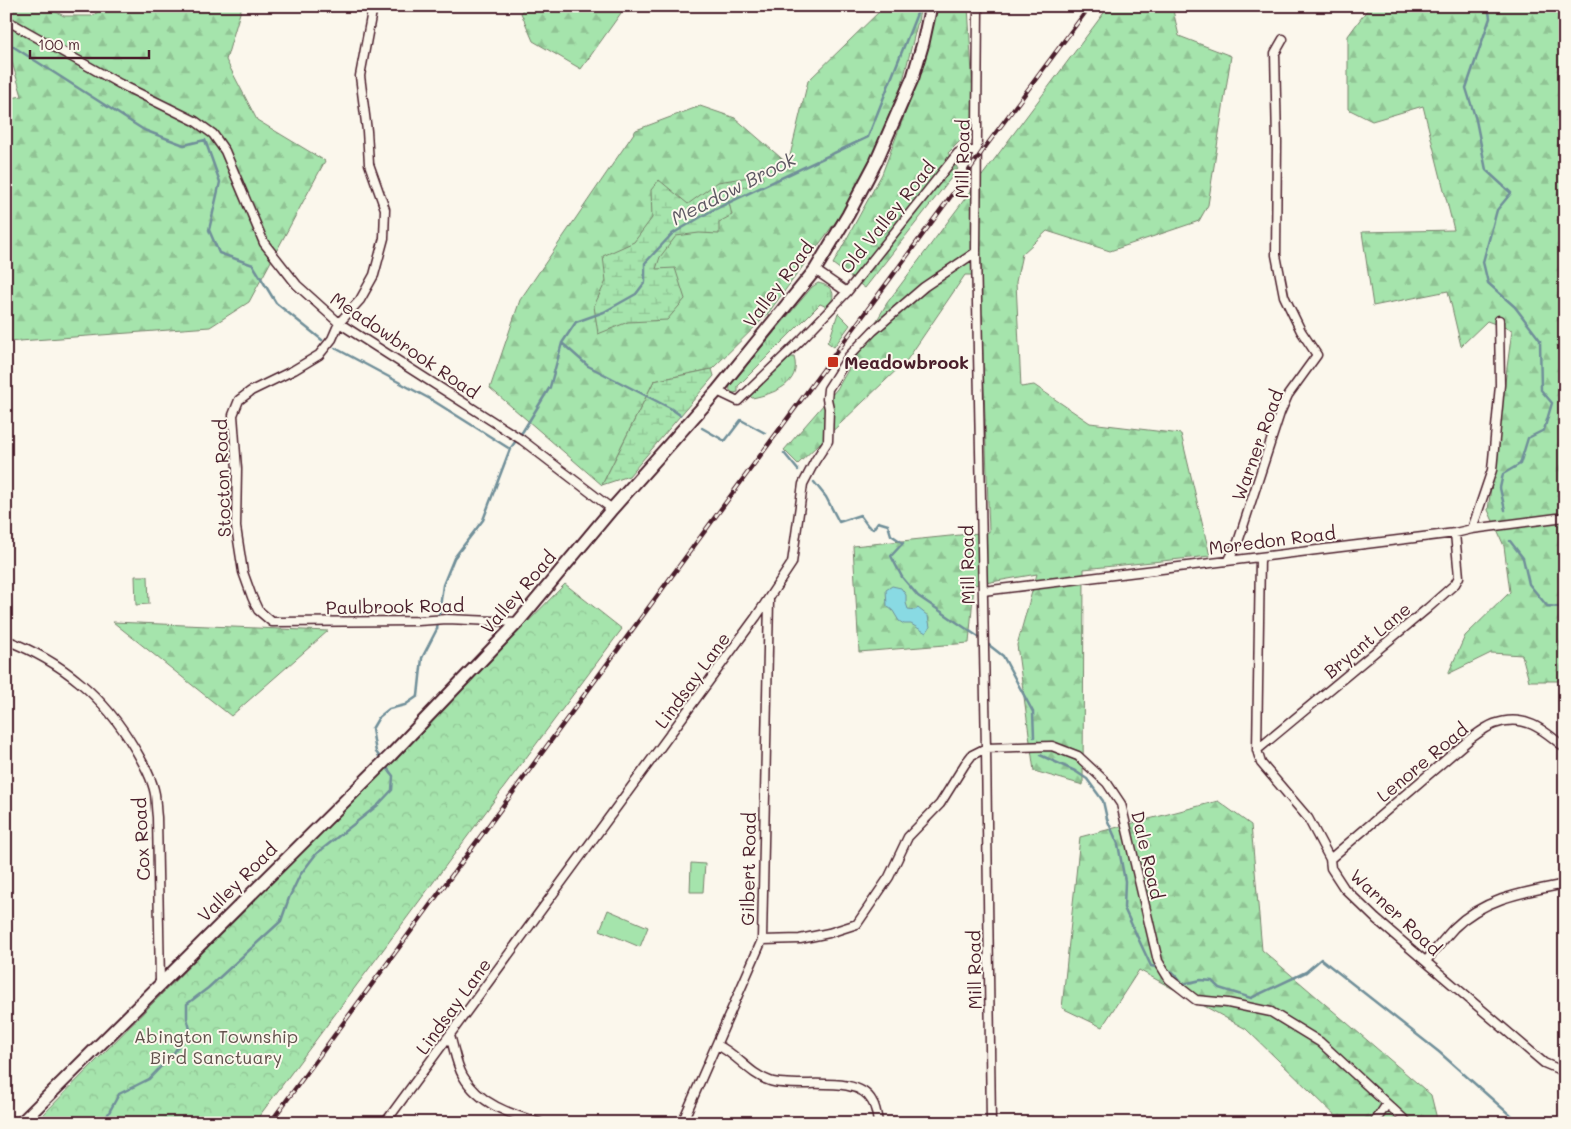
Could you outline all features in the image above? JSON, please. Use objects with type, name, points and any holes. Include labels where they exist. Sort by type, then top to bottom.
[{"type":"main road","name":"Valley Road","points":[[21,1123],[391,754],[518,622],[612,510],[717,391],[815,270],[848,215],[876,162],[913,77],[930,9]]},
{"type":"street","name":"Stocton Road","points":[[272,622],[258,610],[243,572],[236,527],[237,469],[233,415],[239,400],[251,390],[294,370],[319,355],[332,339],[339,323],[360,300],[374,275],[384,238],[385,209],[369,164],[368,131],[360,76],[373,6]]},
{"type":"street","name":"Mill Road","points":[[978,6],[976,252],[984,616],[991,1123]]},
{"type":"street","name":"Meadowbrook Road","points":[[6,20],[120,84],[195,121],[213,134],[225,151],[264,243],[297,285],[339,323],[522,440],[612,510]]},
{"type":"street","name":"Warner Road","points":[[1229,560],[1238,542],[1284,404],[1288,395],[1317,355],[1301,331],[1284,296],[1276,256],[1277,142],[1275,53],[1283,39]]},
{"type":"street","name":"Old Valley Road","points":[[717,391],[738,402],[847,292],[955,156],[962,152],[977,151]]},
{"type":"street","name":"Lindsay Lane","points":[[385,1123],[769,600],[792,563],[803,484],[828,441],[828,389],[849,356],[873,331],[924,287],[976,252]]},
{"type":"street","name":"Old Valley Road","points":[[815,270],[847,292]]},
{"type":"street","points":[[1472,529],[1492,470],[1500,385],[1499,320]]},
{"type":"street","name":"Moredon Road","points":[[982,591],[1455,533],[1472,529],[1565,517]]},
{"type":"street","name":"Bryant Lane","points":[[1256,750],[1455,584],[1459,576],[1455,533]]},
{"type":"street","points":[[1256,750],[1260,557]]},
{"type":"street","name":"Gilbert Road","points":[[682,1123],[762,940],[769,600]]},
{"type":"street","name":"Paulbrook Road","points":[[272,622],[418,621],[446,619],[518,622]]},
{"type":"street","name":"Cox Road","points":[[6,640],[39,654],[59,666],[106,706],[119,722],[148,774],[154,793],[157,817],[160,983]]},
{"type":"street","name":"Lenore Road","points":[[1330,859],[1470,739],[1493,724],[1510,721],[1525,722],[1544,730],[1565,748]]},
{"type":"street","name":"Dale Road","points":[[986,748],[1052,746],[1078,756],[1107,783],[1121,804],[1158,960],[1169,980],[1196,1000],[1228,1003],[1271,1012],[1320,1042],[1408,1123]]},
{"type":"street","points":[[762,940],[800,938],[829,933],[857,924],[889,877],[908,837],[940,804],[972,755],[986,748]]},
{"type":"street","name":"Warner Road","points":[[1256,750],[1261,762],[1308,818],[1330,859],[1331,868],[1344,888],[1380,922],[1544,1063],[1558,1069],[1565,1069]]},
{"type":"street","points":[[1426,961],[1454,928],[1484,906],[1512,895],[1565,884]]},
{"type":"street","points":[[450,1035],[462,1074],[474,1093],[493,1106],[540,1123]]},
{"type":"street","points":[[717,1045],[732,1053],[752,1072],[770,1081],[795,1085],[845,1086],[862,1090],[872,1100],[878,1123]]},
{"type":"street","points":[[1374,1123],[1387,1104]]},
{"type":"green space","points":[[6,6],[45,6],[64,16],[92,16],[106,6],[242,6],[226,60],[257,120],[325,161],[249,302],[210,327],[6,342],[6,99],[22,96],[6,42]]},
{"type":"green space","points":[[524,6],[626,6],[581,69],[533,41],[521,13]]},
{"type":"green space","points":[[885,6],[921,6],[900,92],[868,167],[840,216],[766,316],[712,369],[654,381],[602,485],[490,388],[520,300],[636,130],[700,106],[735,118],[788,164],[808,81]]},
{"type":"green space","points":[[932,6],[968,6],[975,126],[948,153],[958,169],[865,288],[833,264],[882,174],[920,74]]},
{"type":"green space","points":[[1109,6],[1172,6],[1179,36],[1231,56],[1208,205],[1199,221],[1110,251],[1047,231],[1022,254],[1016,282],[1021,387],[1034,385],[1090,423],[1181,434],[1210,556],[1084,569],[1083,785],[1034,771],[1017,645],[1037,574],[974,585],[969,643],[859,652],[853,546],[989,532],[980,275],[965,275],[907,360],[798,464],[784,450],[837,389],[887,303]]},
{"type":"green space","points":[[1370,6],[1565,6],[1565,681],[1529,681],[1522,655],[1491,653],[1448,674],[1465,636],[1510,592],[1504,546],[1488,510],[1512,330],[1487,321],[1461,346],[1448,291],[1373,306],[1362,232],[1454,230],[1423,106],[1372,121],[1348,109],[1348,36]]},
{"type":"green space","points":[[762,175],[763,179],[727,195],[732,215],[719,222],[719,234],[699,233],[676,236],[660,257],[656,269],[675,268],[685,299],[667,320],[628,322],[598,334],[594,306],[606,281],[603,256],[634,242],[652,218],[651,190],[659,180],[688,204],[718,182]]},
{"type":"green space","points":[[818,283],[827,286],[832,292],[832,299],[827,307],[820,304],[738,386],[738,392],[732,392],[730,385],[812,287]]},
{"type":"green space","points":[[838,313],[850,325],[834,347],[827,342]]},
{"type":"green space","points":[[791,357],[794,357],[795,366],[794,374],[790,381],[769,394],[752,398],[750,396]]},
{"type":"green space","points":[[712,369],[714,376],[629,476],[602,485],[654,381]]},
{"type":"green space","points":[[135,576],[148,576],[149,604],[136,605]]},
{"type":"green space","name":"Abington Township Bird Sanctuary","points":[[565,584],[622,629],[254,1123],[35,1123]]},
{"type":"green space","points":[[113,622],[328,631],[231,716]]},
{"type":"green space","points":[[1218,801],[1251,825],[1262,950],[1431,1095],[1438,1123],[1343,1123],[1246,1029],[1139,970],[1102,1027],[1062,1008],[1080,837]]},
{"type":"green space","points":[[691,863],[705,864],[703,892],[690,892]]},
{"type":"green space","points":[[608,910],[648,927],[640,947],[600,930]]},
{"type":"water","points":[[892,586],[901,588],[906,595],[908,609],[915,610],[918,608],[928,616],[930,627],[926,633],[911,624],[904,624],[899,621],[893,611],[887,606],[886,590]]},
{"type":"waterway","name":"Meadow Brook","points":[[382,760],[376,752],[372,729],[379,717],[389,709],[405,705],[418,696],[422,658],[437,629],[443,585],[454,558],[483,520],[510,449],[550,387],[562,343],[576,322],[604,312],[636,294],[645,282],[645,263],[672,234],[711,211],[868,137],[920,6]]},
{"type":"waterway","points":[[1488,6],[1490,18],[1466,88],[1476,120],[1486,170],[1511,193],[1497,210],[1483,262],[1488,283],[1515,307],[1540,340],[1541,390],[1552,403],[1544,430],[1528,438],[1520,464],[1503,474],[1500,488],[1505,510]]},
{"type":"waterway","points":[[6,42],[144,130],[184,145],[205,140],[220,182],[209,230],[219,253],[253,265],[276,303],[322,340]]},
{"type":"waterway","points":[[562,343],[588,366],[680,415]]},
{"type":"waterway","points":[[335,348],[432,400],[510,449]]},
{"type":"waterway","points":[[702,428],[725,441],[741,420],[765,433]]},
{"type":"waterway","points":[[784,453],[798,470]]},
{"type":"waterway","points":[[814,482],[826,497],[839,522],[860,515],[868,526],[873,529],[878,522],[888,525],[891,535],[903,543],[891,556],[902,577],[918,596],[1003,656],[1033,712],[1034,737]]},
{"type":"waterway","points":[[1510,541],[1523,558],[1529,584],[1547,606],[1560,607],[1565,616]]},
{"type":"waterway","points":[[1040,755],[1075,771],[1087,779],[1103,801],[1107,819],[1118,844],[1125,881],[1124,908],[1151,966],[1160,968]]},
{"type":"waterway","name":"Meadow Brook","points":[[100,1123],[106,1118],[119,1094],[149,1079],[173,1054],[190,1029],[187,1018],[187,1004],[208,988],[281,921],[300,875],[316,854],[378,805],[392,790],[393,776],[385,765]]},
{"type":"waterway","points":[[1165,970],[1171,971],[1183,984],[1201,980],[1212,981],[1219,988],[1251,998],[1306,972],[1321,959],[1439,1052],[1519,1123]]},
{"type":"railway","points":[[270,1123],[1090,6]]},
{"type":"place","name":"Meadowbrook","points":[[833,362]]}]
